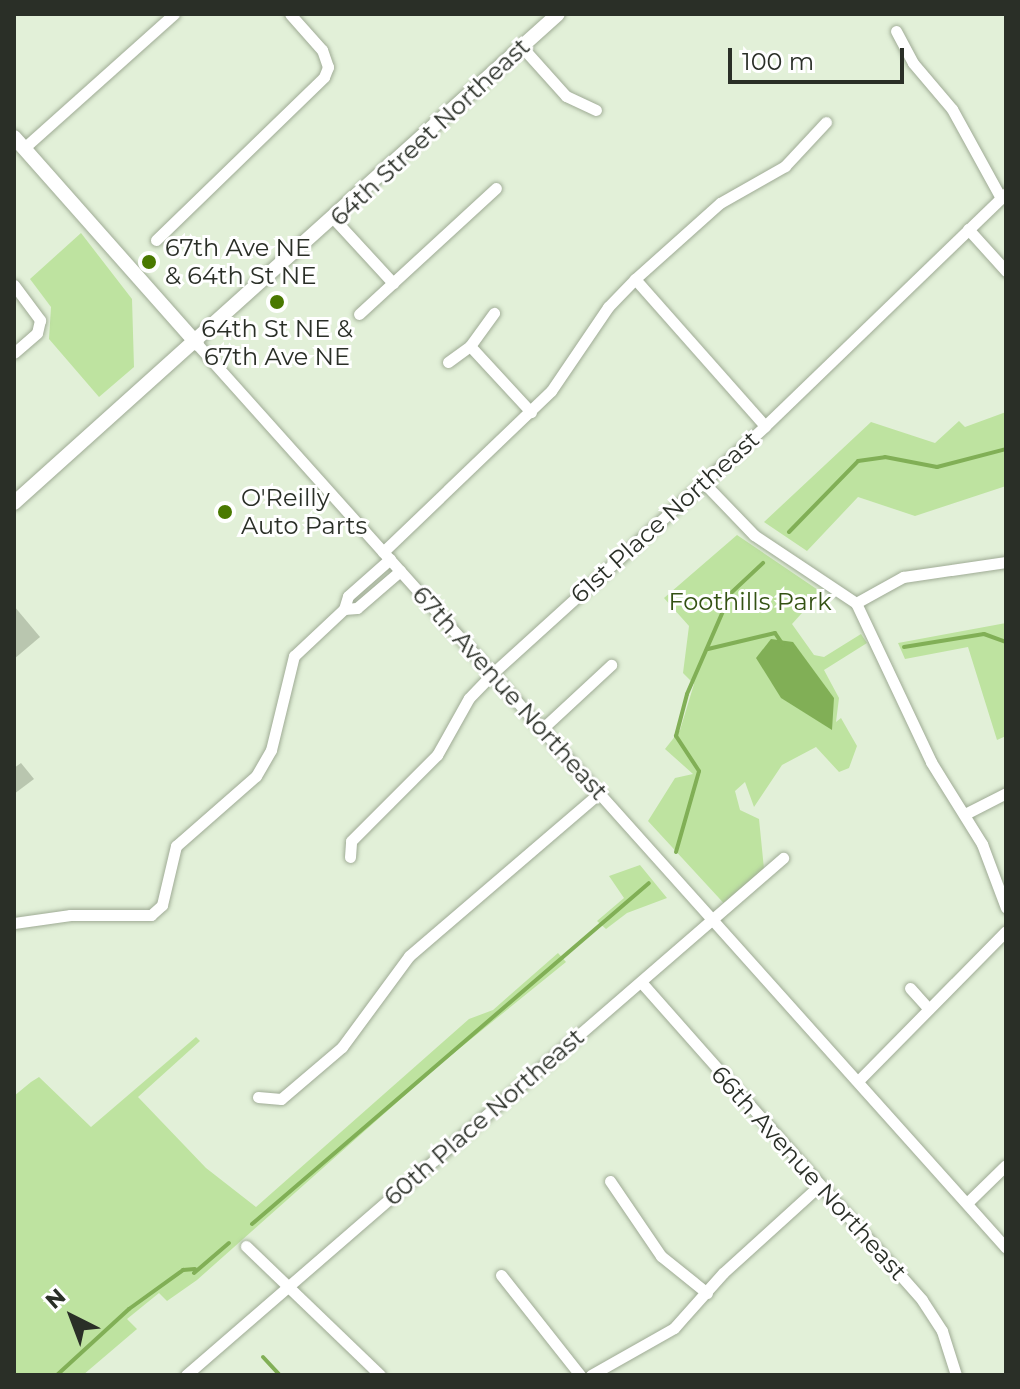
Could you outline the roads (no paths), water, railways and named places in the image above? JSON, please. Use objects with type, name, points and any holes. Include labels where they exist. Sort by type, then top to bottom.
[{"type":"main road","name":"64th Street Northeast","points":[[14,503],[335,220],[558,14]]},
{"type":"main road","name":"67th Avenue Northeast","points":[[19,143],[197,344]]},
{"type":"street","points":[[19,143],[174,14]]},
{"type":"street","points":[[156,240],[316,89],[328,67],[322,50],[290,14]]},
{"type":"street","points":[[896,31],[957,117],[1003,196]]},
{"type":"street","points":[[522,47],[566,96],[596,110]]},
{"type":"street","points":[[14,923],[70,915],[151,915],[162,905],[176,846],[256,776],[271,750],[294,656],[344,609],[348,596],[386,555],[531,412],[635,279],[720,203],[785,166],[826,122]]},
{"type":"street","points":[[359,314],[496,188]]},
{"type":"street","name":"61st Place Northeast","points":[[350,857],[356,834],[437,755],[469,698],[494,672],[765,426],[1003,196]]},
{"type":"street","points":[[335,220],[393,283]]},
{"type":"street","points":[[968,229],[1006,271]]},
{"type":"street","points":[[635,279],[765,426]]},
{"type":"street","points":[[14,285],[40,320],[37,333],[14,353]]},
{"type":"street","points":[[448,362],[470,346],[494,313]]},
{"type":"street","name":"67th Avenue Northeast","points":[[197,344],[494,672],[1006,1248]]},
{"type":"street","points":[[470,346],[531,412]]},
{"type":"street","points":[[704,483],[754,535],[856,603],[931,762],[965,814],[1006,908]]},
{"type":"street","points":[[856,603],[903,577],[1006,562]]},
{"type":"street","points":[[344,609],[357,608],[400,571]]},
{"type":"street","points":[[543,728],[611,665]]},
{"type":"street","points":[[258,1097],[281,1099],[342,1047],[358,1032],[395,969],[599,793]]},
{"type":"street","points":[[965,814],[1006,793]]},
{"type":"street","name":"60th Place Northeast","points":[[186,1375],[783,858]]},
{"type":"street","points":[[859,1080],[1006,931]]},
{"type":"street","name":"66th Avenue Northeast","points":[[641,982],[934,1315],[956,1375]]},
{"type":"street","points":[[910,988],[929,1009]]},
{"type":"street","points":[[967,1203],[1006,1165]]},
{"type":"street","points":[[610,1181],[661,1256],[707,1293]]},
{"type":"street","points":[[591,1375],[674,1328],[819,1186]]},
{"type":"street","points":[[246,1246],[380,1375]]},
{"type":"street","points":[[501,1275],[580,1375]]},
{"type":"waterway","points":[[789,532],[858,461],[885,457],[937,467],[1006,449]]},
{"type":"waterway","points":[[676,852],[699,771],[676,736],[687,694],[731,593],[763,563]]},
{"type":"waterway","points":[[708,649],[775,633],[783,645]]},
{"type":"waterway","points":[[904,647],[984,634],[1006,642]]},
{"type":"waterway","points":[[252,1224],[649,883]]},
{"type":"waterway","points":[[194,1273],[229,1243]]},
{"type":"waterway","points":[[57,1375],[129,1309],[183,1270],[195,1269]]},
{"type":"waterway","points":[[263,1357],[280,1375]]},
{"type":"place","name":"67th Ave NE & 64th St NE","points":[[149,262]]},
{"type":"place","name":"64th St NE & 67th Ave NE","points":[[277,302]]},
{"type":"place","name":"O'Reilly Auto Parts","points":[[225,512]]},
{"type":"park label","name":"Foothills Park","points":[[750,602]]}]
